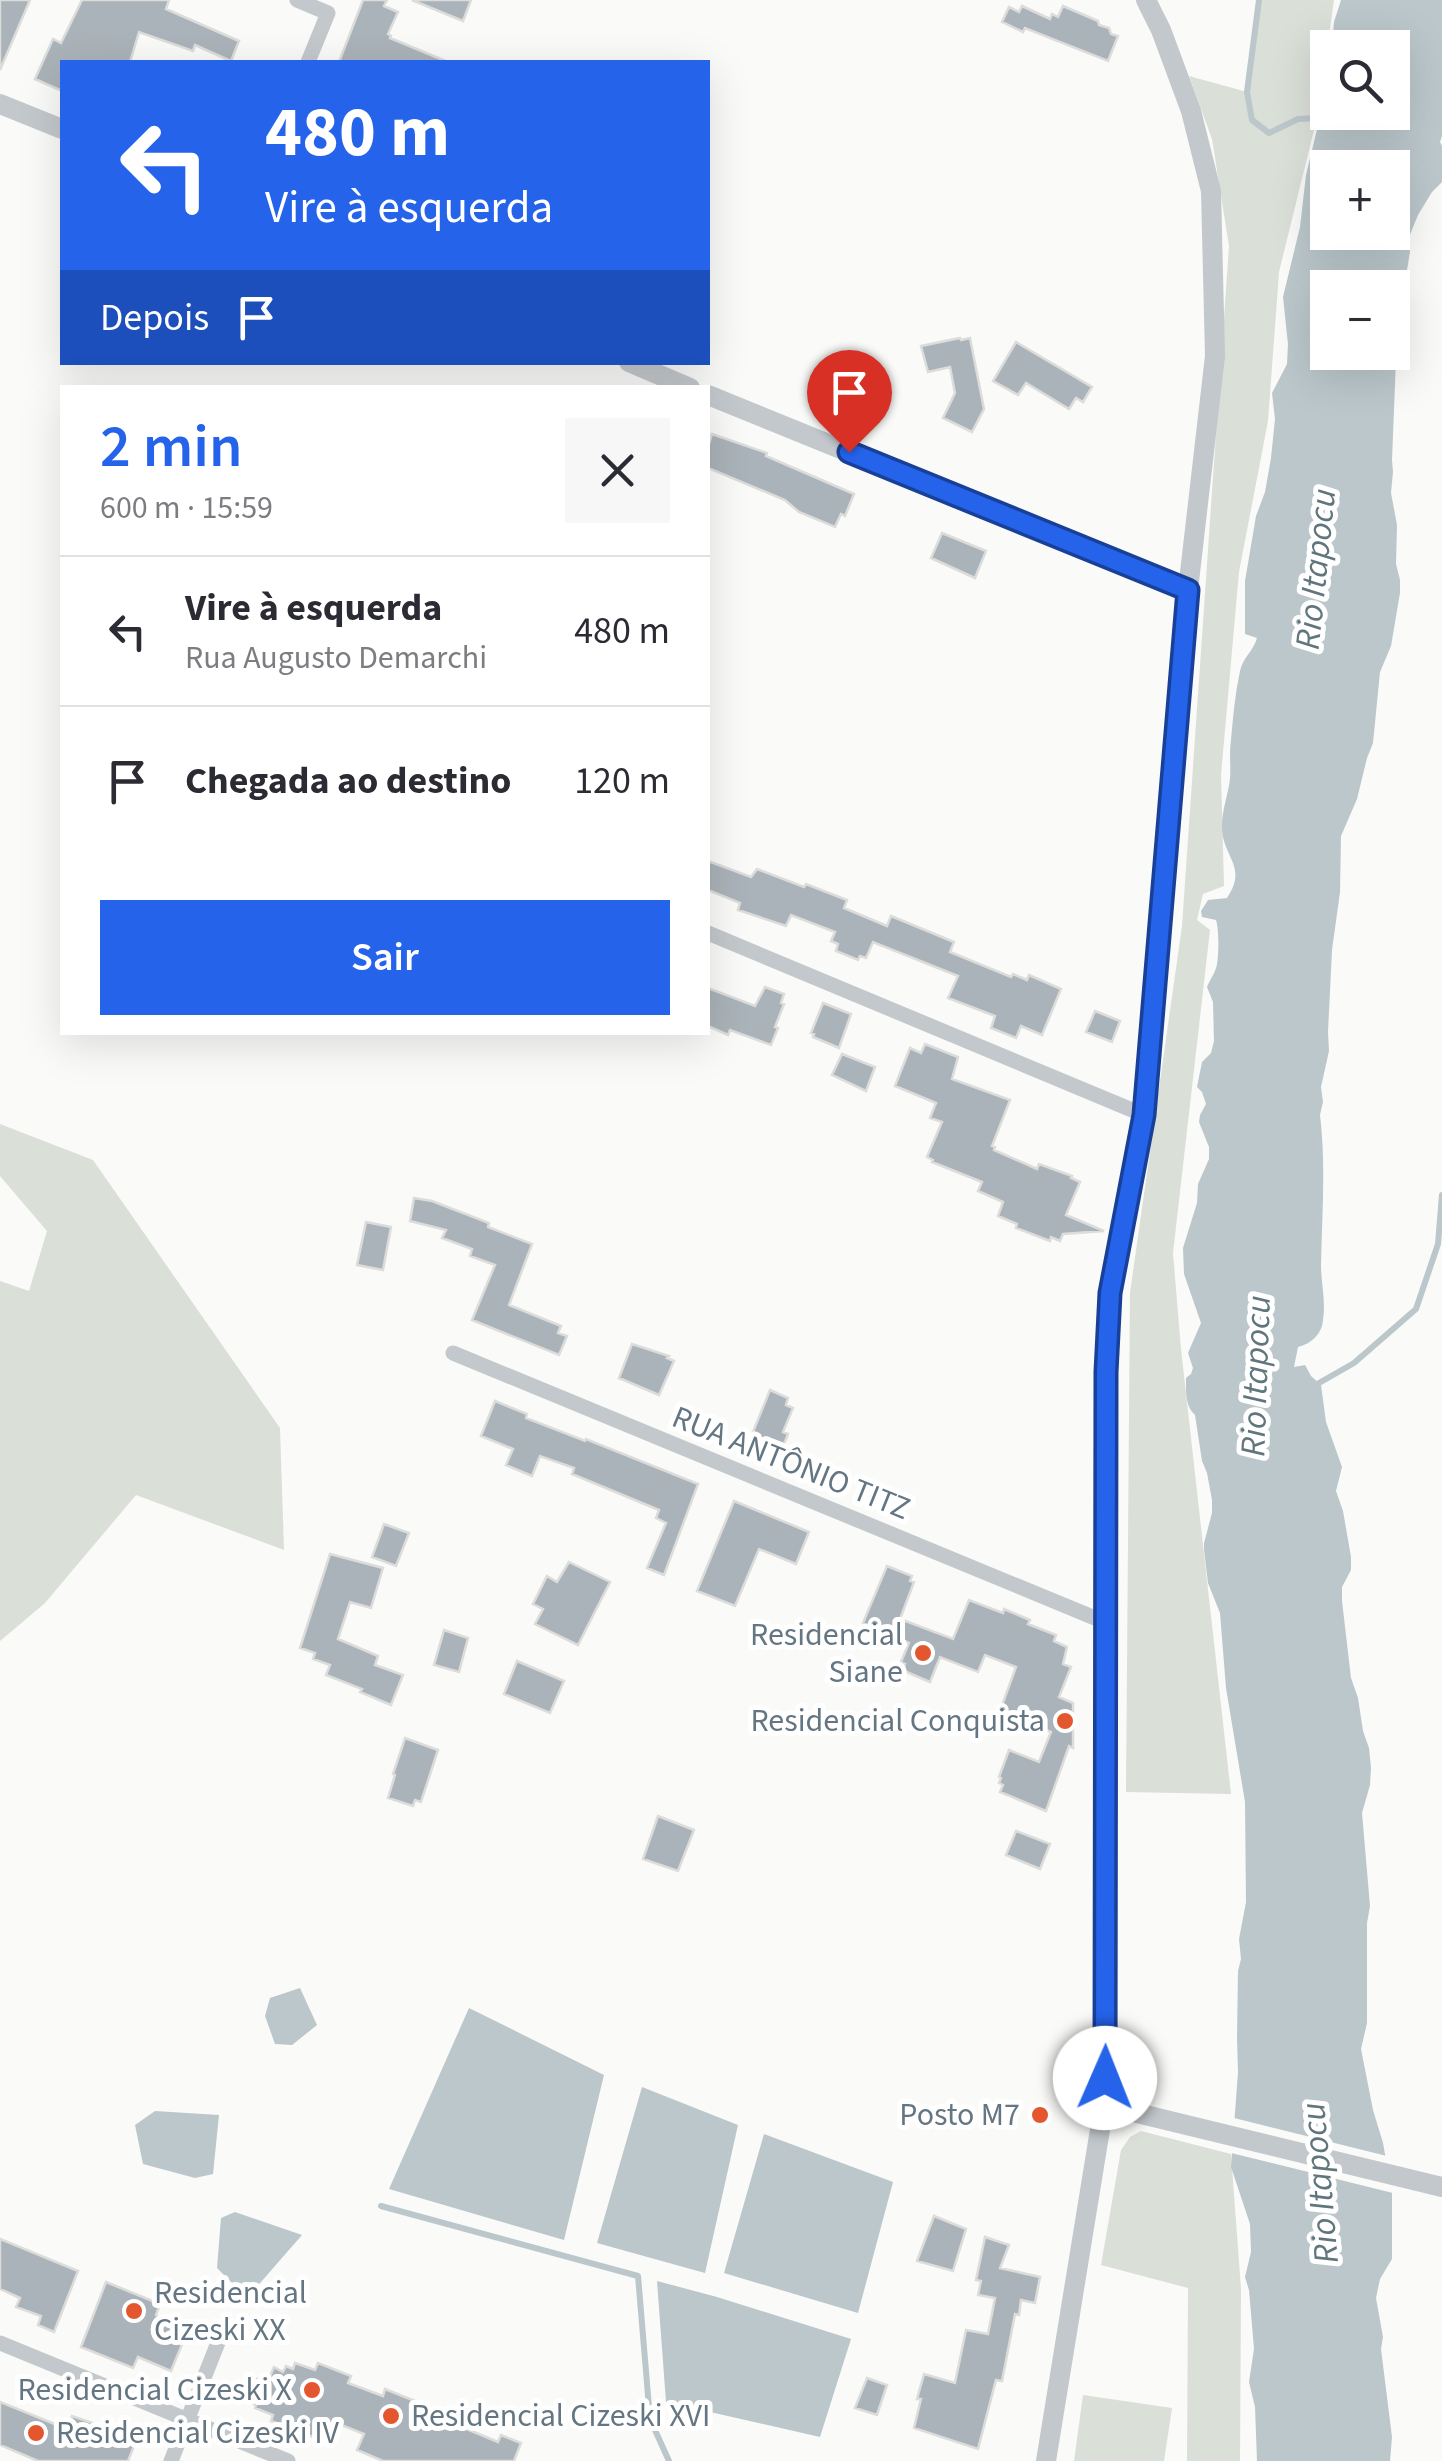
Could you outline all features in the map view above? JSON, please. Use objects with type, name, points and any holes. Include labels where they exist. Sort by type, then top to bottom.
[{"type":"street","points":[[297,0],[328,13],[309,60]]},
{"type":"street","points":[[1046,2461],[1104,2105],[1106,1372],[1110,1293],[1144,1115],[1188,590],[1214,356],[1211,192],[1191,111],[1146,0]]},
{"type":"street","points":[[0,104],[60,128]]},
{"type":"street","points":[[637,365],[683,385]]},
{"type":"street","points":[[710,396],[1188,590]]},
{"type":"street","points":[[710,935],[1144,1115]]},
{"type":"street","name":"RUA ANTÔNIO TITZ","points":[[453,1353],[1107,1623]]},
{"type":"street","points":[[1104,2105],[1442,2188]]},
{"type":"street","points":[[172,2461],[222,2335]]},
{"type":"street","points":[[0,2343],[288,2461]]},
{"type":"shaded area","points":[[1259,0],[1334,0],[1330,30],[1310,30],[1310,130],[1314,130],[1279,272],[1268,421],[1239,572],[1221,775],[1224,886],[1203,894],[1197,920],[1210,930],[1173,1253],[1231,1794],[1126,1792],[1130,1293],[1182,926],[1229,246],[1212,139],[1189,76],[1247,92]]},
{"type":"shaded area","points":[[0,1124],[93,1160],[280,1428],[284,1550],[136,1495],[45,1603],[0,1641],[0,1281],[29,1291],[47,1231],[0,1176]]},
{"type":"shaded area","points":[[1141,2131],[1231,2154],[1241,2289],[1240,2461],[1187,2461],[1188,2288],[1101,2265],[1121,2150],[1130,2137]]},
{"type":"shaded area","points":[[1083,2395],[1172,2408],[1164,2461],[1074,2461]]},
{"type":"water","points":[[1341,0],[1442,0],[1442,182],[1432,192],[1410,235],[1410,150],[1312,150],[1317,130],[1410,130],[1410,30],[1333,30]]},
{"type":"water","name":"Rio Itapocu","points":[[1310,158],[1310,250],[1410,252],[1407,270],[1310,270],[1310,370],[1396,370],[1391,493],[1397,525],[1400,593],[1391,646],[1380,672],[1373,743],[1357,799],[1341,836],[1329,1051],[1320,1115],[1324,1313],[1318,1334],[1298,1347],[1294,1367],[1305,1365],[1321,1385],[1326,1422],[1342,1467],[1336,1491],[1343,1511],[1351,1570],[1342,1587],[1342,1601],[1351,1678],[1371,1768],[1362,1813],[1370,1906],[1367,2023],[1361,2049],[1392,2193],[1392,2259],[1380,2279],[1376,2298],[1392,2437],[1390,2461],[1257,2461],[1255,2407],[1249,2382],[1254,2349],[1245,2277],[1251,2252],[1250,2224],[1231,2167],[1238,2072],[1239,1939],[1246,1902],[1245,1802],[1226,1688],[1220,1613],[1208,1583],[1204,1550],[1212,1500],[1195,1415],[1187,1398],[1186,1378],[1193,1368],[1188,1353],[1201,1323],[1184,1274],[1183,1248],[1197,1203],[1198,1184],[1209,1159],[1209,1147],[1199,1122],[1206,1104],[1197,1087],[1202,1062],[1211,1053],[1214,1041],[1213,1002],[1207,987],[1216,967],[1218,941],[1216,920],[1202,917],[1201,911],[1208,900],[1227,898],[1235,877],[1222,819],[1230,779],[1238,680],[1241,666],[1257,638],[1245,634],[1245,581],[1271,458],[1275,419],[1272,393],[1287,364],[1283,297],[1300,227]]},
{"type":"water","points":[[300,1988],[317,2025],[292,2045],[275,2044],[265,2016],[270,1998]]},
{"type":"water","points":[[469,2008],[604,2075],[564,2240],[389,2189]]},
{"type":"water","points":[[642,2087],[738,2125],[705,2273],[597,2243]]},
{"type":"water","points":[[155,2111],[219,2115],[213,2174],[195,2178],[143,2164],[135,2125]]},
{"type":"water","points":[[764,2134],[893,2182],[858,2313],[724,2273]]},
{"type":"water","points":[[235,2212],[302,2235],[247,2298],[217,2268],[221,2218]]},
{"type":"water","points":[[657,2281],[851,2339],[820,2437],[666,2402]]},
{"type":"pier","points":[[1230,2117],[1391,2157],[1397,2194],[1227,2152]]},
{"type":"building","points":[[0,0],[30,0],[0,70]]},
{"type":"building","points":[[82,0],[169,0],[166,9],[239,41],[229,60],[195,45],[193,51],[139,32],[131,60],[60,60],[60,90],[35,79],[53,39],[61,43]]},
{"type":"building","points":[[363,0],[387,0],[384,6],[398,12],[388,34],[390,38],[443,60],[340,60]]},
{"type":"building","points":[[412,0],[471,0],[463,21]]},
{"type":"building","points":[[1022,6],[1050,19],[1052,14],[1058,17],[1063,6],[1109,28],[1111,34],[1118,36],[1108,61],[1002,22],[1009,7],[1019,12]]},
{"type":"building","points":[[970,338],[984,409],[972,432],[943,418],[955,393],[950,367],[928,372],[921,346]]},
{"type":"building","points":[[1016,342],[1092,387],[1083,402],[1076,398],[1069,409],[1026,383],[1018,395],[993,381]]},
{"type":"building","points":[[712,434],[767,453],[766,456],[854,494],[845,516],[841,514],[835,527],[799,512],[785,500],[710,469]]},
{"type":"building","points":[[942,533],[986,551],[975,578],[931,558]]},
{"type":"building","points":[[710,862],[751,877],[757,869],[804,887],[806,884],[847,900],[844,908],[887,926],[891,916],[954,942],[950,952],[1011,977],[1013,974],[1027,980],[1029,975],[1061,989],[1042,1035],[1021,1026],[1016,1038],[991,1028],[995,1016],[948,998],[958,976],[873,942],[866,958],[860,956],[858,960],[836,951],[838,944],[831,941],[835,932],[791,915],[786,926],[738,910],[740,903],[710,891]]},
{"type":"building","points":[[765,987],[784,994],[771,1045],[710,1027],[710,989],[755,1006]]},
{"type":"building","points":[[823,1003],[851,1014],[839,1048],[811,1033]]},
{"type":"building","points":[[1095,1011],[1120,1021],[1112,1042],[1086,1032]]},
{"type":"building","points":[[925,1044],[958,1057],[952,1079],[1010,1100],[992,1146],[994,1150],[1037,1169],[1039,1164],[1072,1176],[1080,1182],[1066,1215],[1104,1231],[1063,1234],[1060,1241],[1051,1237],[1050,1241],[1016,1228],[1017,1224],[998,1216],[1003,1202],[978,1191],[982,1182],[927,1157],[942,1122],[930,1118],[936,1103],[895,1086],[910,1048],[921,1053]]},
{"type":"building","points":[[842,1054],[875,1067],[866,1091],[832,1075]]},
{"type":"building","points":[[414,1198],[489,1223],[488,1227],[532,1244],[509,1305],[561,1326],[558,1333],[567,1336],[559,1355],[472,1320],[495,1265],[470,1256],[472,1249],[442,1238],[446,1230],[410,1221]]},
{"type":"building","points":[[366,1222],[391,1227],[383,1270],[357,1265]]},
{"type":"building","points":[[632,1344],[674,1361],[659,1395],[619,1378]]},
{"type":"building","points":[[770,1390],[788,1398],[786,1405],[793,1408],[783,1432],[788,1434],[782,1449],[751,1437]]},
{"type":"building","points":[[495,1401],[527,1414],[526,1418],[698,1484],[664,1575],[647,1568],[666,1523],[656,1518],[659,1510],[572,1474],[574,1468],[540,1456],[532,1476],[506,1465],[513,1449],[481,1436]]},
{"type":"building","points":[[734,1501],[809,1532],[796,1564],[759,1549],[735,1606],[697,1591]]},
{"type":"building","points":[[384,1524],[409,1533],[396,1566],[372,1557]]},
{"type":"building","points":[[330,1554],[383,1568],[371,1608],[350,1602],[338,1639],[378,1656],[375,1665],[403,1675],[391,1705],[326,1675],[330,1665],[313,1659],[315,1653],[300,1648]]},
{"type":"building","points":[[569,1562],[610,1582],[578,1645],[535,1624],[543,1609],[533,1604],[547,1576],[557,1582]]},
{"type":"building","points":[[887,1566],[912,1576],[910,1581],[914,1582],[900,1619],[953,1639],[969,1600],[1030,1620],[1028,1624],[1056,1635],[1054,1641],[1067,1647],[1063,1664],[1071,1667],[1059,1697],[1073,1703],[1073,1748],[1069,1746],[1046,1811],[1000,1792],[1003,1785],[999,1777],[1009,1750],[1039,1762],[1051,1732],[1000,1711],[1016,1667],[985,1655],[978,1672],[940,1657],[930,1682],[902,1670],[909,1643],[863,1623]]},
{"type":"building","points":[[444,1630],[468,1638],[459,1672],[434,1665]]},
{"type":"building","points":[[517,1661],[564,1681],[550,1713],[504,1694]]},
{"type":"building","points":[[405,1738],[438,1750],[421,1802],[415,1800],[413,1806],[388,1798]]},
{"type":"building","points":[[658,1816],[694,1830],[678,1871],[643,1859]]},
{"type":"building","points":[[1016,1831],[1050,1844],[1040,1869],[1006,1855]]},
{"type":"building","points":[[934,2216],[966,2229],[953,2271],[917,2261]]},
{"type":"building","points":[[985,2237],[1009,2245],[1000,2268],[1040,2277],[1035,2303],[1021,2300],[1019,2315],[1015,2314],[1002,2381],[996,2380],[978,2449],[914,2428],[924,2374],[955,2383],[966,2330],[988,2334],[995,2298],[978,2295],[981,2281],[976,2280]]},
{"type":"building","points":[[0,2239],[78,2271],[54,2332],[38,2325],[41,2316],[16,2307],[20,2298],[0,2289]]},
{"type":"building","points":[[106,2282],[160,2304],[156,2315],[173,2322],[171,2327],[187,2332],[171,2371],[138,2357],[133,2368],[81,2347]]},
{"type":"building","points":[[295,2363],[315,2370],[318,2363],[351,2376],[348,2383],[383,2396],[385,2389],[440,2411],[438,2417],[498,2442],[501,2435],[521,2443],[514,2461],[383,2461],[357,2450],[364,2434],[334,2422],[326,2442],[271,2421],[273,2415],[240,2398],[249,2376],[267,2383],[274,2367],[283,2372],[286,2366],[293,2369]]},
{"type":"building","points":[[867,2378],[887,2385],[877,2415],[855,2408]]},
{"type":"building","points":[[0,2402],[67,2429],[72,2416],[136,2441],[128,2461],[38,2461],[0,2445]]},
{"type":"waterway","points":[[1259,0],[1247,92],[1252,120],[1269,133],[1298,119],[1310,118]]},
{"type":"waterway","points":[[1312,1387],[1354,1363],[1416,1309],[1438,1244],[1442,1195]]},
{"type":"waterway","points":[[381,2206],[638,2276],[650,2419],[669,2461]]},
{"type":"place","name":"Residencial Siane","points":[[923,1653]]},
{"type":"place","name":"Residencial Conquista","points":[[1065,1721]]},
{"type":"place","name":"Posto M7","points":[[1040,2115]]},
{"type":"place","name":"Residencial Cizeski XX","points":[[134,2311]]},
{"type":"place","name":"Residencial Cizeski X","points":[[312,2390]]},
{"type":"place","name":"Residencial Cizeski XVI","points":[[391,2416]]},
{"type":"place","name":"Residencial Cizeski IV","points":[[36,2433]]},
{"type":"route","points":[[849,452],[1188,590],[1144,1115],[1110,1293],[1106,1372],[1105,2078]]}]
